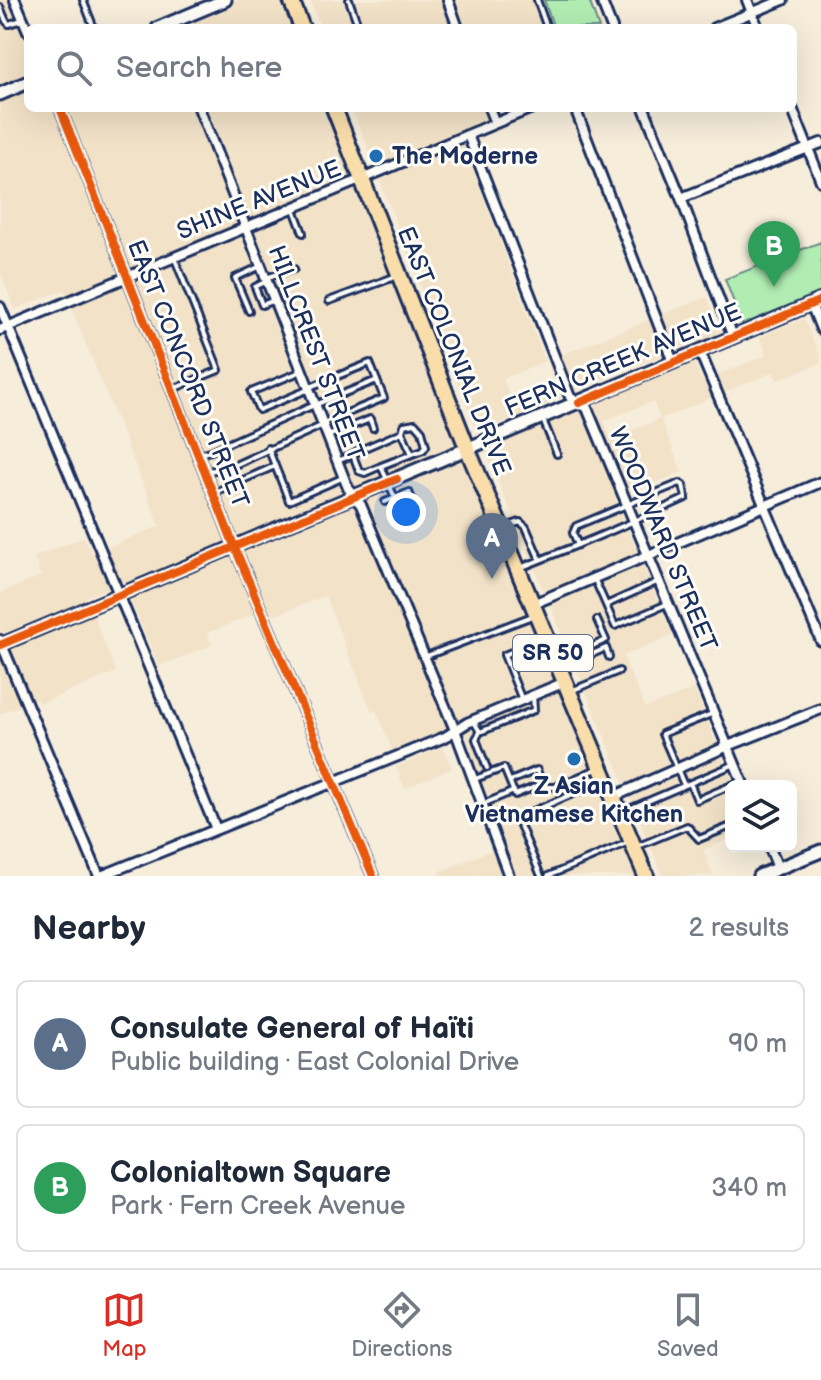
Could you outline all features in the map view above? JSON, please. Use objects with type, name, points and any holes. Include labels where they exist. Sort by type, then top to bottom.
[{"type":"highway","points":[[291,0],[300,24]]},
{"type":"highway","name":"EAST COLONIAL DRIVE","points":[[336,112],[468,450],[646,876]]},
{"type":"street","points":[[15,0],[25,24]]},
{"type":"street","points":[[171,24],[225,0]]},
{"type":"street","points":[[448,0],[457,24]]},
{"type":"street","points":[[601,0],[610,24]]},
{"type":"street","points":[[747,0],[756,24]]},
{"type":"street","points":[[724,24],[783,0]]},
{"type":"street","points":[[0,94],[24,84]]},
{"type":"street","name":"EAST CONCORD STREET","points":[[62,112],[235,548],[373,876]]},
{"type":"street","name":"HILLCREST STREET","points":[[201,112],[337,461],[361,505],[455,730],[509,876]]},
{"type":"street","points":[[491,112],[495,123]]},
{"type":"street","name":"SHINE AVENUE","points":[[4,328],[522,112]]},
{"type":"street","points":[[577,112],[673,362]]},
{"type":"street","points":[[646,112],[733,337]]},
{"type":"street","points":[[794,112],[821,181]]},
{"type":"street","name":"WOODWARD STREET","points":[[468,135],[570,397],[587,408],[742,780]]},
{"type":"street","points":[[681,198],[821,143]]},
{"type":"street","points":[[816,302],[821,329]]},
{"type":"street","name":"FERN CREEK AVENUE","points":[[1,643],[235,548],[816,302]]},
{"type":"street","points":[[0,307],[4,328],[216,829]]},
{"type":"street","points":[[700,352],[821,641]]},
{"type":"street","points":[[535,609],[594,578],[821,482]]},
{"type":"street","points":[[1,643],[100,876],[445,737],[473,720],[533,695],[562,676]]},
{"type":"street","points":[[613,797],[821,709]]},
{"type":"street","points":[[759,876],[821,851]]},
{"type":"street","points":[[771,852],[778,868]]},
{"type":"lane","points":[[83,0],[92,24]]},
{"type":"lane","points":[[349,0],[358,24]]},
{"type":"lane","points":[[537,0],[546,24]]},
{"type":"lane","points":[[0,7],[9,24],[23,20]]},
{"type":"lane","points":[[293,207],[303,233]]},
{"type":"lane","points":[[173,389],[219,370],[174,256]]},
{"type":"lane","points":[[249,311],[235,278],[261,266]]},
{"type":"lane","points":[[266,280],[294,269]]},
{"type":"lane","points":[[329,301],[400,275]]},
{"type":"lane","points":[[205,471],[226,469],[384,398],[370,363],[259,410],[251,392],[302,371]]},
{"type":"lane","points":[[198,454],[377,380]]},
{"type":"lane","points":[[542,418],[557,454]]},
{"type":"lane","points":[[328,436],[370,419],[373,428]]},
{"type":"lane","points":[[353,455],[365,473],[423,450],[426,446],[422,431],[410,422],[404,425],[402,432],[412,454]]},
{"type":"lane","points":[[344,430],[347,437]]},
{"type":"lane","points":[[337,461],[402,432]]},
{"type":"lane","points":[[268,448],[289,501],[344,478]]},
{"type":"lane","points":[[213,493],[275,466]]},
{"type":"lane","points":[[381,466],[395,498]]},
{"type":"lane","points":[[518,569],[578,545],[634,522],[686,498],[683,485],[680,483],[576,526],[573,533],[578,545]]},
{"type":"lane","points":[[385,502],[409,492],[419,516]]},
{"type":"lane","points":[[501,529],[520,522],[526,527],[540,560]]},
{"type":"lane","points":[[594,578],[615,626],[668,604]]},
{"type":"lane","points":[[606,605],[659,581]]},
{"type":"lane","points":[[424,657],[535,609]]},
{"type":"lane","points":[[562,676],[606,640],[597,620]]},
{"type":"lane","points":[[522,700],[504,655],[546,638]]},
{"type":"lane","points":[[562,676],[606,648],[609,657]]},
{"type":"lane","points":[[562,676],[619,671]]},
{"type":"lane","points":[[487,768],[476,739],[480,732],[534,710],[533,695]]},
{"type":"lane","points":[[714,713],[662,734],[677,769],[697,800],[725,790]]},
{"type":"lane","points":[[473,720],[480,732]]},
{"type":"lane","points":[[619,813],[735,764]]},
{"type":"lane","points":[[473,780],[504,768],[515,795],[542,784]]},
{"type":"lane","points":[[510,781],[537,770],[542,784],[555,787],[603,774]]},
{"type":"lane","points":[[541,876],[517,818],[603,774]]},
{"type":"lane","points":[[482,805],[514,791]]},
{"type":"lane","points":[[548,876],[561,874],[632,844],[687,826],[699,839],[725,828]]},
{"type":"shaded area","points":[[0,0],[10,0],[24,33],[24,75],[0,85]]},
{"type":"shaded area","points":[[225,0],[292,0],[301,24],[168,24]]},
{"type":"shaded area","points":[[310,0],[591,0],[600,24],[468,24],[466,19],[467,24],[319,24]]},
{"type":"shaded area","points":[[24,85],[24,112],[336,112],[645,876],[440,876],[439,872],[504,845],[461,723],[393,751],[376,710],[372,712],[325,596],[273,616],[269,608],[207,633],[212,645],[159,666],[123,582],[86,597],[116,672],[39,704],[37,699],[0,714],[0,593],[41,576],[34,557],[84,537],[92,554],[160,526],[64,290],[15,309],[0,271],[0,95]]},
{"type":"shaded area","points":[[354,112],[496,112],[498,117],[460,135],[545,361],[503,379],[510,396],[552,379],[560,398],[477,433]]},
{"type":"shaded area","points":[[707,297],[721,332],[575,390],[561,355]]},
{"type":"shaded area","points":[[804,319],[821,363],[777,380],[773,372],[661,419],[682,472],[615,499],[672,635],[623,656],[645,708],[694,689],[732,780],[725,780],[725,841],[703,850],[713,876],[663,876],[485,450],[694,362],[702,381],[767,355],[760,337]],"holes":[[[653,401],[660,419],[611,439],[604,421]]]},
{"type":"shaded area","points":[[443,747],[452,768],[405,788],[396,767]]},
{"type":"green space","points":[[544,0],[589,0],[598,24],[553,24]]},
{"type":"green space","points":[[821,242],[821,294],[743,326],[725,279]]},
{"type":"cycle path","points":[[62,112],[235,548],[373,876]]},
{"type":"cycle path","points":[[579,403],[821,300]]},
{"type":"cycle path","points":[[0,645],[397,479]]},
{"type":"place","name":"The Moderne","points":[[376,156]]},
{"type":"place","name":"Colonialtown Square","points":[[774,287]]},
{"type":"place","name":"Consulate General of Haïti","points":[[492,579]]},
{"type":"place","name":"Z Asian Vietnamese Kitchen","points":[[574,759]]}]
